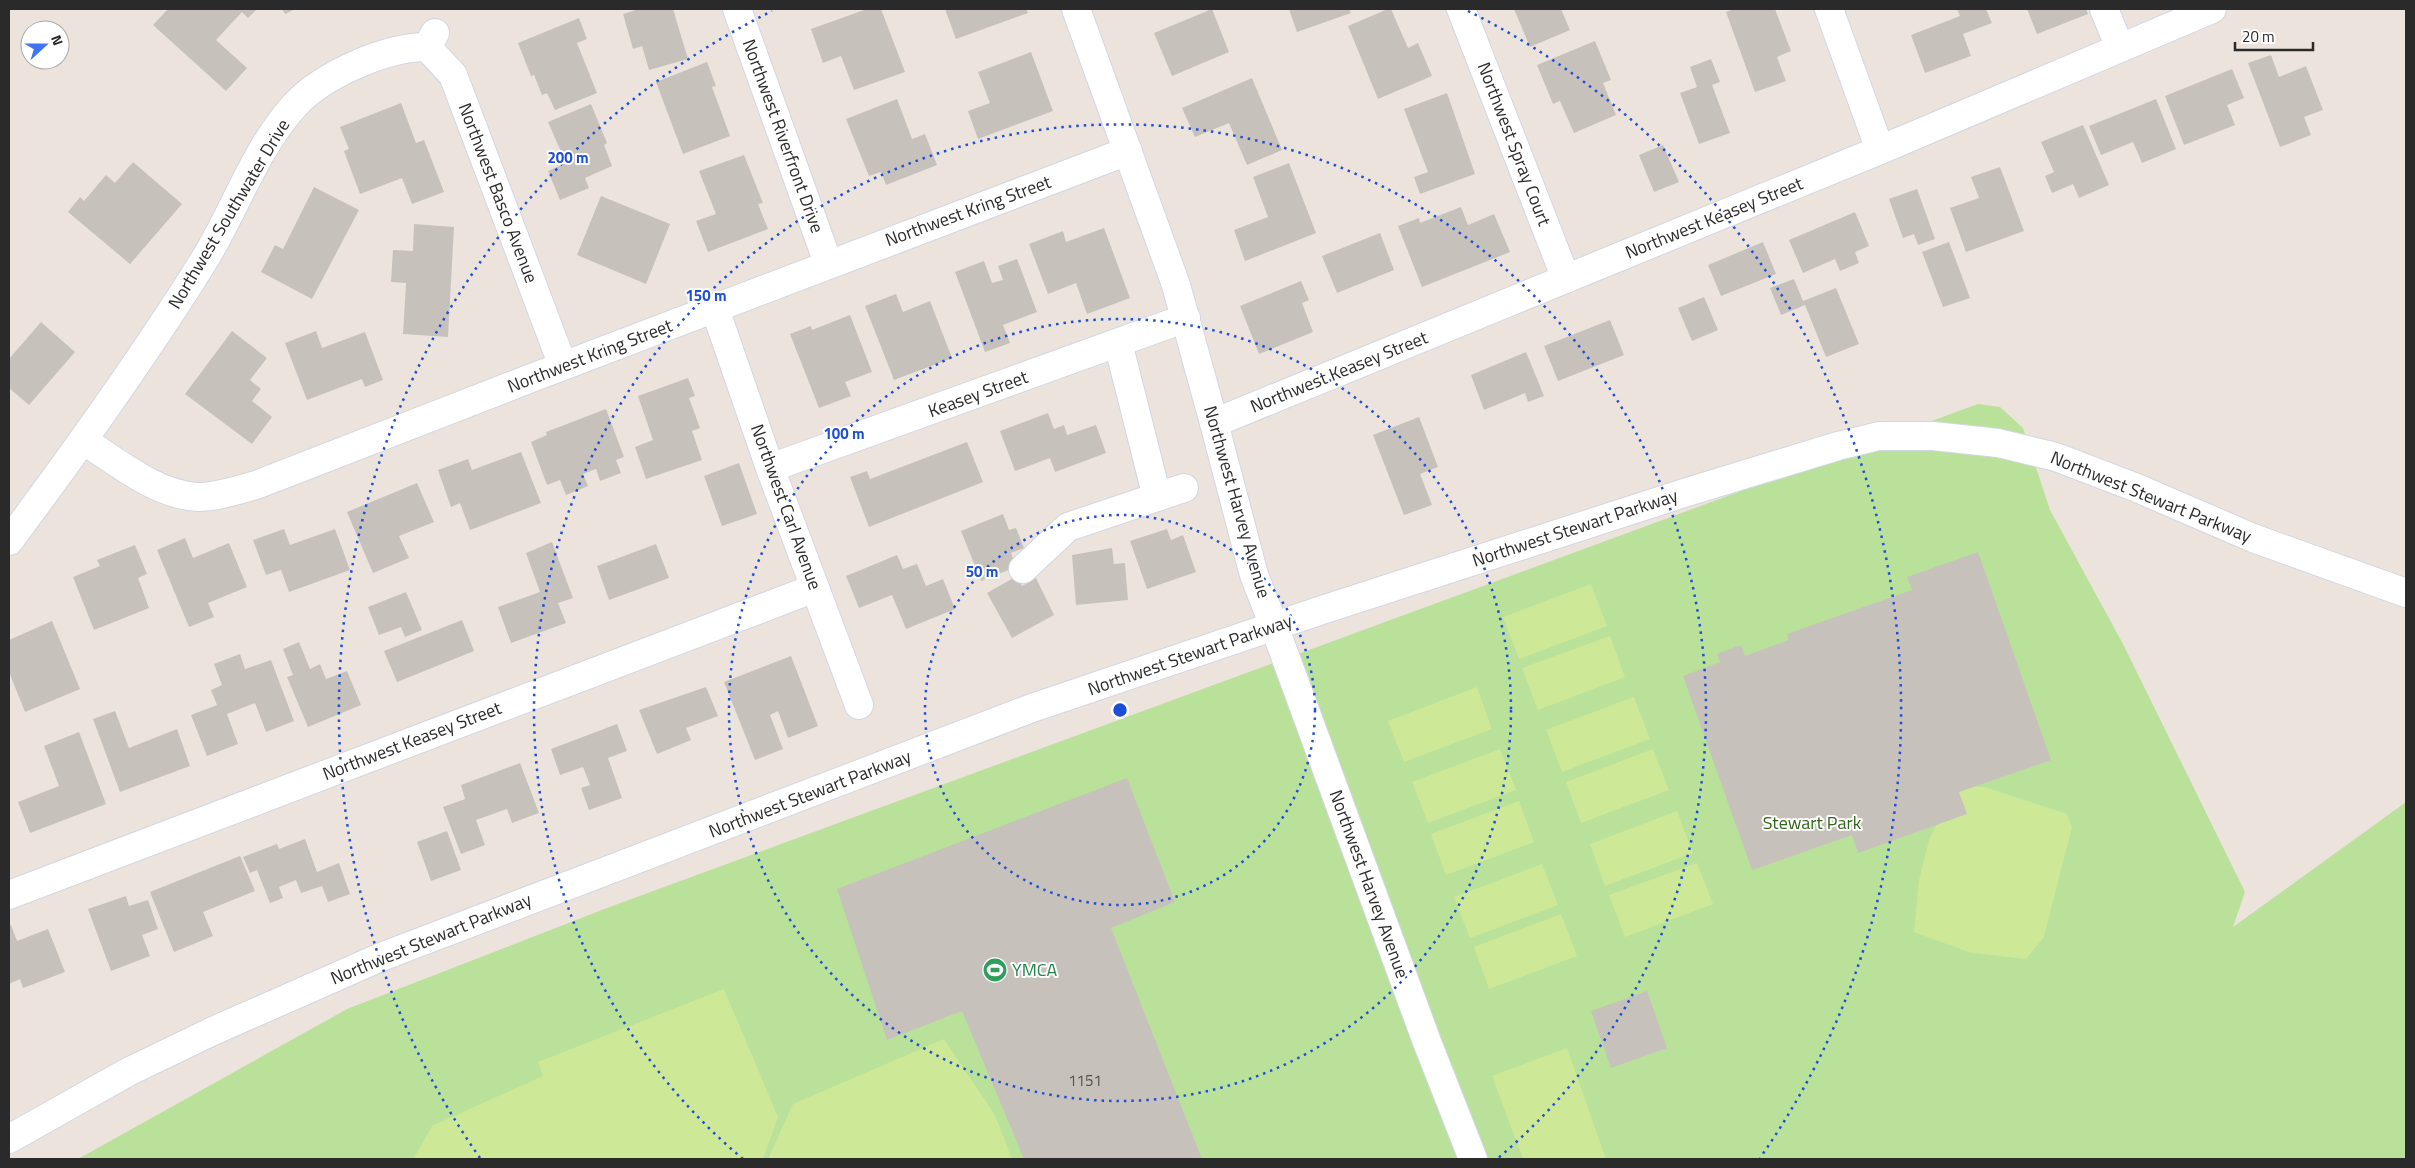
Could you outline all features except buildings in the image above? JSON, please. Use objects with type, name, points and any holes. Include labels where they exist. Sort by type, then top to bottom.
[{"type":"street","name":"Northwest Riverfront Drive","points":[[737,9],[828,263]]},
{"type":"street","name":"Northwest Harvey Avenue","points":[[1076,9],[1186,318],[1254,575],[1423,1033],[1473,1159]]},
{"type":"street","name":"Northwest Spray Court","points":[[1462,9],[1566,279]]},
{"type":"street","points":[[1829,9],[1880,150]]},
{"type":"street","points":[[2104,9],[2120,48]]},
{"type":"street","name":"Northwest Keasey Street","points":[[1214,423],[1880,150],[2212,9]]},
{"type":"street","name":"Northwest Basco Avenue","points":[[432,39],[453,75],[563,366]]},
{"type":"street","name":"Northwest Southwater Drive","points":[[9,541],[84,441],[204,261],[272,135],[295,105],[318,86],[348,69],[432,39]]},
{"type":"street","name":"Northwest Kring Street","points":[[84,441],[170,492],[199,497],[256,485],[715,309],[828,263],[1128,151]]},
{"type":"street","name":"Northwest Carl Avenue","points":[[715,309],[770,468],[860,704]]},
{"type":"street","name":"Keasey Street","points":[[770,468],[1186,318]]},
{"type":"street","points":[[1118,344],[1157,497]]},
{"type":"street","name":"Northwest Stewart Parkway","points":[[9,1139],[128,1072],[279,1001],[407,947],[1032,708],[1274,626],[1684,493],[1838,446],[1879,436],[1933,436],[1998,442],[2056,457],[2138,488],[2254,538],[2406,593]]},
{"type":"street","points":[[1023,569],[1068,527],[1184,488]]},
{"type":"street","name":"Northwest Keasey Street","points":[[9,895],[815,588]]},
{"type":"green space","name":"Stewart Park","points":[[1978,404],[2000,407],[2023,428],[2050,510],[2123,644],[2245,892],[2233,927],[2406,802],[2406,1159],[78,1159],[347,1009],[607,908]]},
{"type":"green space","points":[[1591,584],[1607,626],[1519,659],[1503,617]]},
{"type":"green space","points":[[1610,636],[1625,677],[1538,710],[1522,668]]},
{"type":"green space","points":[[1477,687],[1492,729],[1404,762],[1388,721]]},
{"type":"green space","points":[[1634,697],[1650,739],[1562,772],[1546,730]]},
{"type":"green space","points":[[1500,749],[1516,790],[1428,823],[1412,782]]},
{"type":"green space","points":[[1653,749],[1669,790],[1581,823],[1566,782]]},
{"type":"green space","points":[[1955,787],[1985,787],[2067,814],[2072,827],[2044,937],[2026,959],[1971,953],[1914,932],[1919,880],[1929,840]]},
{"type":"green space","points":[[1519,801],[1534,842],[1446,875],[1431,834]]},
{"type":"green space","points":[[1677,811],[1693,853],[1605,886],[1590,844]]},
{"type":"green space","points":[[1697,863],[1713,904],[1625,937],[1609,895]]},
{"type":"green space","points":[[1542,864],[1558,905],[1470,938],[1454,897]]},
{"type":"green space","points":[[1561,914],[1577,956],[1489,989],[1474,947]]},
{"type":"green space","points":[[724,989],[778,1117],[763,1159],[416,1159],[415,1156],[432,1126],[543,1076],[538,1062]]},
{"type":"green space","points":[[944,1039],[995,1115],[1012,1159],[768,1159],[793,1104]]},
{"type":"green space","points":[[1567,1048],[1606,1159],[1523,1159],[1492,1076]]},
{"type":"place","name":"YMCA","points":[[995,970]]}]
